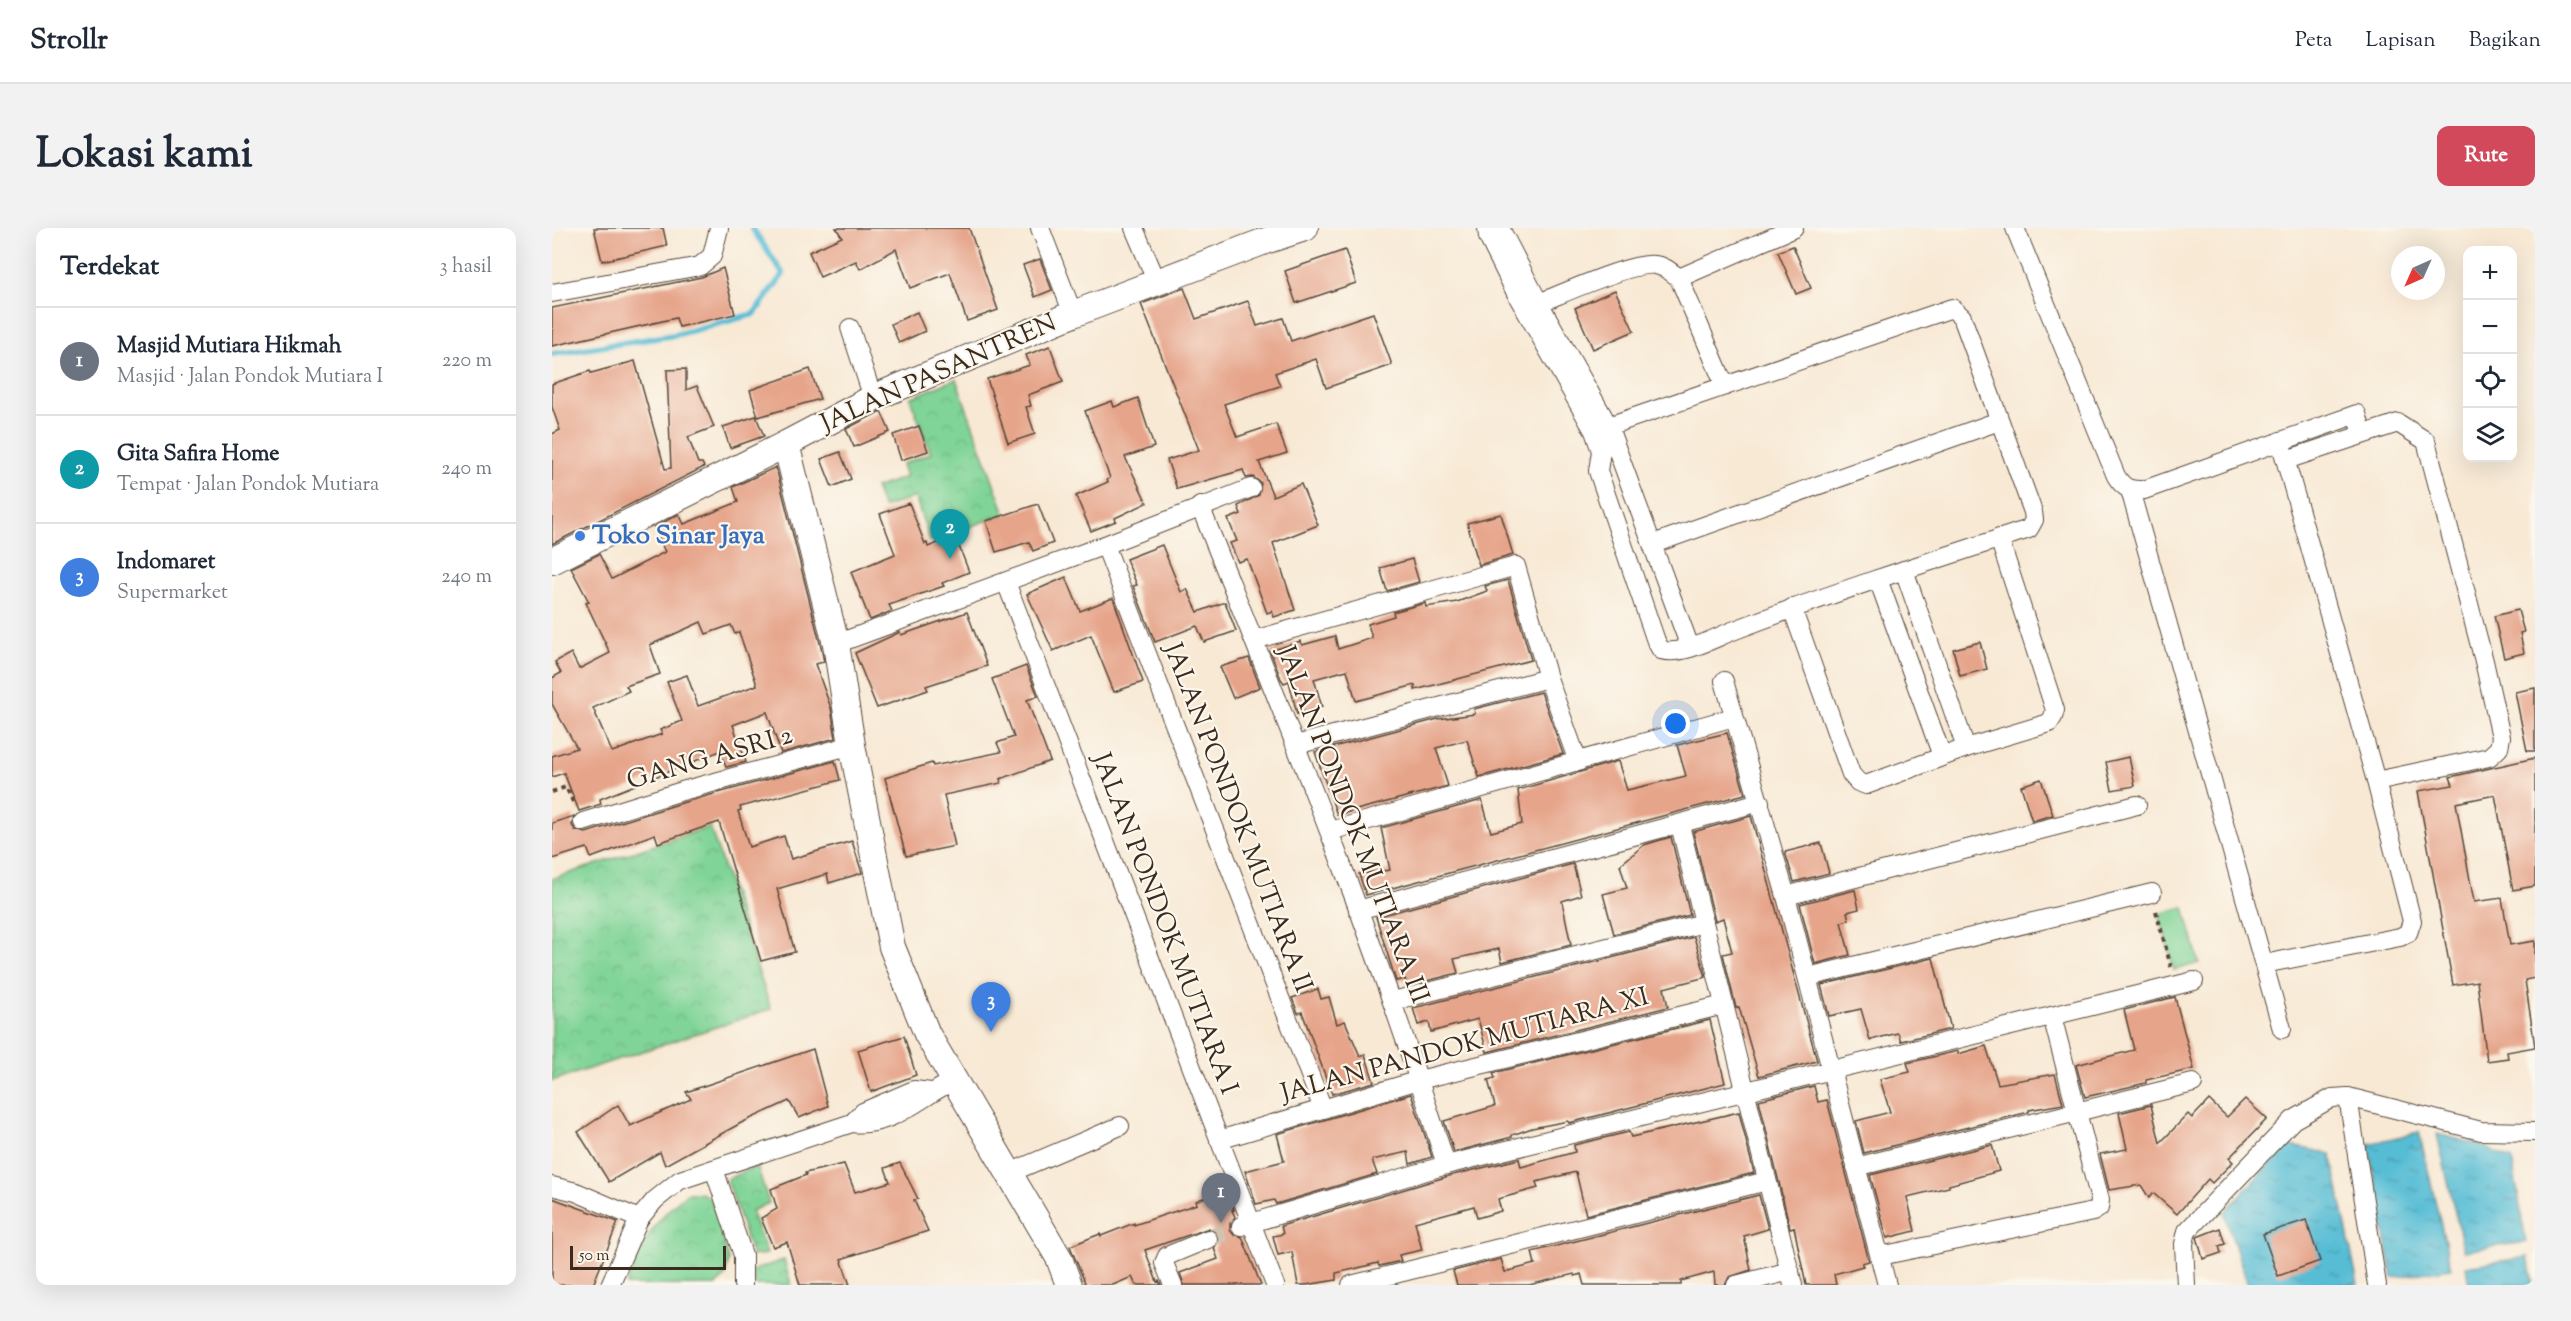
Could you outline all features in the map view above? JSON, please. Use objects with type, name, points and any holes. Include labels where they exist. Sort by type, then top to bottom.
[{"type":"main road","name":"JALAN PASANTREN","points":[[553,558],[786,444],[873,398],[1161,280],[1263,234],[1305,228]]},
{"type":"main road","points":[[786,444],[836,644],[852,745],[892,947],[927,1034],[942,1086],[1007,1174],[1059,1258],[1069,1285]]},
{"type":"street","points":[[552,293],[700,266],[712,256],[719,228]]},
{"type":"street","points":[[1040,228],[1074,314]]},
{"type":"street","points":[[1134,228],[1161,280]]},
{"type":"street","points":[[1144,228],[1161,280]]},
{"type":"street","points":[[1487,228],[1488,237],[1530,297]]},
{"type":"street","points":[[1500,228],[1530,297],[1601,428],[1653,544],[1690,647]]},
{"type":"street","points":[[1679,278],[1794,228]]},
{"type":"street","points":[[2015,228],[2116,476],[2124,487],[2130,490],[2144,490],[2357,414],[2363,434]]},
{"type":"street","points":[[1530,297],[1644,265],[1653,264],[1665,268],[1679,278],[1725,386]]},
{"type":"street","points":[[1952,308],[1962,317],[2034,520],[2029,529],[1792,608],[1671,653],[1661,650],[1656,641],[1598,471],[1601,428],[1952,308]]},
{"type":"street","points":[[850,328],[873,398]]},
{"type":"street","points":[[1653,544],[1999,421]]},
{"type":"street","points":[[2286,460],[2398,423],[2426,441],[2484,661],[2501,737],[2499,748],[2489,757],[2376,781]]},
{"type":"street","points":[[2264,964],[2400,937],[2408,933],[2412,921],[2376,781],[2280,441]]},
{"type":"street","points":[[836,644],[1105,545],[1251,488]]},
{"type":"street","points":[[2130,490],[2282,1029]]},
{"type":"street","name":"JALAN PONDOK MUTIARA III","points":[[1200,506],[1330,831],[1393,1001],[1446,1165]]},
{"type":"street","points":[[1792,608],[1851,774],[1858,782],[1866,784],[1966,747],[2049,723],[2055,710],[1999,538]]},
{"type":"street","name":"JALAN PONDOK MUTIARA II","points":[[1105,545],[1323,1109]]},
{"type":"street","points":[[1254,640],[1516,566],[1548,678],[1578,762]]},
{"type":"street","points":[[1905,570],[1966,747]]},
{"type":"street","points":[[1878,579],[1942,756]]},
{"type":"street","name":"JALAN PONDOK MUTIARA I","points":[[1006,582],[1220,1140],[1245,1224],[1275,1285]]},
{"type":"street","points":[[1296,745],[1548,678]]},
{"type":"street","points":[[1724,681],[1808,977],[1887,1285]]},
{"type":"street","points":[[1330,831],[1734,717]]},
{"type":"street","name":"GANG ASRI 2","points":[[583,822],[682,791],[852,745]]},
{"type":"street","points":[[1358,910],[1760,802]]},
{"type":"street","points":[[1786,896],[2137,805]]},
{"type":"street","points":[[1680,825],[1791,1278],[1736,1285]]},
{"type":"street","points":[[1808,977],[2152,893]]},
{"type":"street","points":[[1393,1001],[1704,923]]},
{"type":"street","points":[[1245,1224],[1446,1165],[1833,1072],[2194,981]]},
{"type":"street","name":"JALAN PANDOK MUTIARA XI","points":[[1220,1140],[1419,1080],[1724,1005]]},
{"type":"street","points":[[1880,1256],[2093,1212],[2099,1208],[2100,1200],[2052,1016]]},
{"type":"street","points":[[1856,1167],[2193,1083]]},
{"type":"street","points":[[610,1285],[639,1219],[656,1200],[680,1180],[852,1124],[868,1125],[885,1111],[920,1102],[942,1086]]},
{"type":"street","points":[[2348,1097],[2377,1285]]},
{"type":"street","points":[[2186,1285],[2184,1244],[2187,1231],[2293,1120],[2332,1098],[2348,1097],[2481,1131],[2535,1132]]},
{"type":"street","points":[[1007,1174],[1120,1126]]},
{"type":"street","points":[[714,1168],[743,1255],[743,1285]]},
{"type":"street","points":[[1351,1285],[1767,1181]]},
{"type":"street","points":[[552,1186],[576,1192],[639,1219]]},
{"type":"street","points":[[1173,1285],[1164,1263],[1167,1256],[1208,1239]]},
{"type":"path","points":[[552,792],[566,787],[583,822]]},
{"type":"path","points":[[2152,893],[2176,986]]},
{"type":"green space","points":[[956,379],[1005,514],[930,541],[915,497],[883,508],[875,488],[906,477],[902,464],[931,453],[910,398]]},
{"type":"green space","points":[[710,827],[771,1009],[552,1081],[552,879]]},
{"type":"green space","points":[[2184,907],[2199,963],[2174,970],[2159,914]]},
{"type":"green space","points":[[757,1166],[769,1203],[751,1211],[767,1254],[752,1256],[727,1179]]},
{"type":"green space","points":[[687,1193],[702,1193],[712,1201],[729,1260],[725,1277],[716,1285],[626,1285],[649,1234],[675,1203]]},
{"type":"green space","points":[[784,1260],[791,1285],[756,1285],[751,1271]]},
{"type":"water","points":[[2419,1132],[2451,1268],[2393,1278],[2368,1144]]},
{"type":"water","points":[[2437,1134],[2476,1144],[2512,1159],[2526,1242],[2464,1251]]},
{"type":"water","points":[[2287,1145],[2331,1154],[2358,1285],[2248,1285],[2224,1213]]},
{"type":"water","points":[[2528,1257],[2533,1285],[2469,1285],[2466,1266]]},
{"type":"building","points":[[594,228],[663,228],[667,246],[602,261]]},
{"type":"building","points":[[836,228],[969,228],[998,310],[967,321],[950,273],[910,288],[896,249],[860,269],[856,261],[820,277],[809,252],[842,237]]},
{"type":"building","points":[[1793,246],[1811,288],[1796,294],[1778,252]]},
{"type":"building","points":[[1345,250],[1356,283],[1296,303],[1285,271]]},
{"type":"building","points":[[1040,259],[1052,290],[1035,297],[1023,265]]},
{"type":"building","points":[[723,268],[735,314],[679,327],[676,318],[552,346],[552,308],[702,277]]},
{"type":"building","points":[[1184,288],[1196,319],[1248,301],[1257,326],[1283,318],[1291,341],[1373,313],[1392,365],[1326,388],[1316,359],[1275,373],[1280,386],[1224,404],[1237,437],[1276,424],[1287,453],[1259,462],[1273,496],[1301,484],[1318,525],[1273,543],[1295,610],[1274,617],[1272,611],[1267,613],[1247,559],[1238,562],[1230,543],[1237,541],[1228,519],[1241,514],[1238,506],[1259,495],[1261,483],[1253,477],[1246,478],[1243,470],[1177,489],[1167,460],[1199,450],[1141,304]]},
{"type":"building","points":[[1615,290],[1634,331],[1593,349],[1575,308]]},
{"type":"building","points":[[917,312],[925,331],[899,343],[891,324]]},
{"type":"building","points":[[1050,346],[1063,382],[1028,395],[1031,406],[1026,407],[1035,434],[1008,443],[987,379],[1030,365],[1026,355]]},
{"type":"building","points":[[635,361],[665,469],[671,468],[667,370],[686,369],[686,390],[697,386],[714,427],[688,437],[698,463],[702,463],[704,467],[552,544],[552,434],[560,430],[552,407],[552,384],[590,371],[591,373]]},
{"type":"building","points":[[810,369],[820,399],[758,417],[750,390]]},
{"type":"building","points":[[1138,398],[1154,447],[1125,457],[1147,503],[1115,518],[1116,521],[1091,531],[1076,496],[1108,482],[1110,478],[1085,411],[1112,401],[1114,407]]},
{"type":"building","points":[[881,411],[890,432],[854,447],[846,429]]},
{"type":"building","points":[[756,416],[764,436],[730,448],[723,427]]},
{"type":"building","points":[[919,426],[928,451],[901,460],[893,435]]},
{"type":"building","points":[[840,452],[851,479],[832,487],[821,459]]},
{"type":"building","points":[[776,467],[821,647],[824,662],[815,664],[831,708],[836,738],[781,753],[767,712],[733,725],[746,762],[726,767],[720,751],[600,799],[601,804],[579,811],[564,773],[552,777],[552,756],[577,748],[552,704],[552,678],[561,673],[555,662],[571,653],[579,669],[610,653],[586,603],[589,602],[571,568],[599,554],[612,579],[665,552],[654,527],[679,514],[684,524],[738,502],[733,487]],"holes":[[[701,622],[706,634],[731,625],[735,634],[739,632],[757,685],[698,706],[687,675],[667,682],[682,721],[660,730],[662,734],[612,752],[593,708],[629,691],[626,686],[660,674],[650,645]]]},
{"type":"building","points":[[909,503],[925,544],[927,543],[928,547],[955,536],[969,572],[942,583],[944,586],[889,605],[892,611],[870,620],[851,572],[895,554],[880,514]]},
{"type":"building","points":[[1038,504],[1053,543],[1033,551],[1029,542],[996,552],[986,521]]},
{"type":"building","points":[[1501,514],[1513,555],[1479,565],[1467,523]]},
{"type":"building","points":[[1162,545],[1181,592],[1187,589],[1198,612],[1225,602],[1236,631],[1204,642],[1197,626],[1155,642],[1133,586],[1137,585],[1126,559]]},
{"type":"building","points":[[1412,559],[1419,582],[1387,591],[1380,568]]},
{"type":"building","points":[[1066,577],[1080,611],[1113,598],[1143,682],[1114,692],[1091,635],[1053,651],[1027,594]]},
{"type":"building","points":[[1508,580],[1531,660],[1415,690],[1415,685],[1356,701],[1347,670],[1314,679],[1322,707],[1297,714],[1289,681],[1284,683],[1281,679],[1270,651],[1301,641],[1302,645],[1335,636],[1338,649],[1372,638],[1368,624],[1394,616],[1393,612],[1425,603],[1426,607],[1457,602],[1487,591],[1485,586]]},
{"type":"building","points":[[2518,610],[2524,632],[2520,633],[2524,653],[2504,658],[2494,616]]},
{"type":"building","points":[[967,612],[987,666],[926,686],[928,690],[877,708],[855,653],[900,632],[901,635]]},
{"type":"building","points":[[1980,642],[1987,669],[1960,676],[1953,649]]},
{"type":"building","points":[[1249,658],[1260,687],[1233,698],[1220,667]]},
{"type":"building","points":[[1026,666],[1038,696],[1027,700],[1050,761],[1000,779],[1001,783],[944,795],[955,846],[906,856],[885,778],[932,763],[933,766],[1001,752],[997,743],[1014,737],[992,679]]},
{"type":"building","points":[[2535,688],[2535,751],[2527,751],[2515,692]]},
{"type":"building","points":[[1541,692],[1563,754],[1479,777],[1467,740],[1436,748],[1448,786],[1337,815],[1315,752],[1438,719],[1475,714],[1474,709]]},
{"type":"building","points":[[1727,733],[1745,794],[1366,895],[1359,874],[1390,870],[1381,828],[1482,800],[1491,832],[1522,824],[1518,790],[1618,761],[1627,790],[1686,776],[1677,745]]},
{"type":"building","points":[[2129,757],[2135,786],[2112,790],[2106,762]]},
{"type":"building","points":[[2535,758],[2535,886],[2513,890],[2495,795],[2456,803],[2474,902],[2502,898],[2510,945],[2535,941],[2535,978],[2525,980],[2535,1047],[2507,1052],[2508,1058],[2487,1061],[2477,981],[2453,985],[2418,791],[2453,785],[2450,777]]},
{"type":"building","points":[[835,761],[840,780],[740,807],[741,810],[738,811],[749,847],[784,836],[791,859],[852,841],[862,873],[829,883],[827,874],[777,889],[795,952],[761,961],[719,822],[658,843],[655,834],[591,858],[587,848],[552,859],[552,823],[574,816],[572,825],[575,830],[586,833],[685,802]]},
{"type":"building","points":[[2041,779],[2053,815],[2032,821],[2021,786]]},
{"type":"building","points":[[1751,816],[1817,1061],[1759,1076],[1739,1007],[1736,1008],[1723,954],[1732,952],[1723,918],[1715,921],[1693,832]]},
{"type":"building","points":[[1671,837],[1690,915],[1614,934],[1603,894],[1627,888],[1620,865],[1644,845]]},
{"type":"building","points":[[1821,843],[1829,873],[1794,882],[1785,852]]},
{"type":"building","points":[[1573,864],[1581,895],[1562,901],[1571,945],[1502,962],[1499,949],[1454,959],[1458,973],[1407,986],[1405,979],[1396,981],[1376,917]]},
{"type":"building","points":[[1855,890],[1859,909],[1847,912],[1849,920],[1841,922],[1850,955],[1815,964],[1800,904]]},
{"type":"building","points":[[1694,937],[1706,977],[1664,988],[1668,1007],[1487,1052],[1478,1019],[1431,1032],[1429,1022],[1418,1025],[1413,1008]]},
{"type":"building","points":[[1933,958],[1951,1029],[1901,1041],[1898,1033],[1870,1040],[1861,1009],[1829,1016],[1821,985]]},
{"type":"building","points":[[1318,989],[1321,999],[1329,997],[1337,1024],[1345,1021],[1360,1056],[1365,1054],[1374,1082],[1332,1094],[1302,1012],[1298,1013],[1292,998]]},
{"type":"building","points":[[2175,997],[2194,1069],[2085,1097],[2076,1065],[2134,1050],[2124,1010]]},
{"type":"building","points":[[1710,1020],[1725,1083],[1569,1123],[1568,1121],[1532,1128],[1512,1135],[1512,1137],[1454,1152],[1444,1121],[1495,1106],[1488,1080],[1495,1078],[1493,1073]]},
{"type":"building","points":[[904,1036],[916,1075],[871,1092],[858,1050]]},
{"type":"building","points":[[1986,1046],[1998,1084],[2055,1074],[2063,1104],[2029,1110],[2029,1112],[1864,1153],[1856,1121],[1890,1112],[1880,1079],[1910,1072],[1907,1063],[1958,1051],[1958,1054]]},
{"type":"building","points":[[813,1049],[828,1106],[799,1118],[789,1101],[741,1123],[665,1165],[660,1152],[609,1182],[578,1132],[618,1105],[630,1126],[691,1099],[686,1092]]},
{"type":"building","points":[[1814,1086],[1818,1102],[1827,1100],[1869,1261],[1862,1263],[1863,1266],[1834,1274],[1836,1285],[1806,1285],[1794,1227],[1790,1228],[1759,1100]]},
{"type":"building","points":[[1411,1094],[1432,1157],[1410,1164],[1408,1152],[1372,1160],[1377,1174],[1276,1204],[1274,1200],[1256,1204],[1245,1171],[1284,1161],[1277,1134]]},
{"type":"building","points":[[2245,1099],[2267,1119],[2229,1158],[2233,1162],[2212,1183],[2208,1179],[2177,1214],[2153,1193],[2149,1198],[2141,1185],[2109,1190],[2100,1154],[2127,1149],[2119,1113],[2151,1105],[2160,1143],[2188,1114],[2192,1118],[2209,1100],[2227,1117]]},
{"type":"building","points":[[1739,1112],[1754,1173],[1586,1215],[1576,1172],[1536,1182],[1538,1188],[1498,1199],[1501,1211],[1477,1218],[1474,1206],[1415,1222],[1422,1250],[1399,1255],[1401,1261],[1379,1266],[1378,1263],[1336,1273],[1336,1280],[1298,1285],[1292,1252],[1278,1255],[1273,1236],[1283,1234],[1281,1226],[1449,1176],[1519,1159],[1521,1167],[1575,1152],[1574,1145],[1629,1132],[1631,1137]]},
{"type":"building","points":[[1992,1145],[1999,1171],[1907,1197],[1915,1231],[1887,1238],[1870,1175]]},
{"type":"building","points":[[900,1163],[918,1199],[914,1200],[928,1231],[841,1259],[850,1285],[800,1285],[787,1242],[773,1247],[761,1218],[777,1209],[771,1189],[806,1175],[805,1173],[844,1164],[855,1192],[890,1182],[885,1168]]},
{"type":"building","points":[[1226,1189],[1235,1217],[1230,1223],[1230,1230],[1234,1235],[1242,1237],[1261,1285],[1184,1285],[1180,1273],[1218,1259],[1214,1248],[1219,1241],[1219,1235],[1209,1228],[1145,1250],[1157,1282],[1159,1281],[1161,1285],[1136,1285],[1132,1277],[1113,1285],[1086,1285],[1070,1246],[1100,1234],[1101,1236],[1134,1223],[1134,1225],[1197,1204],[1196,1201]]},
{"type":"building","points":[[1759,1195],[1768,1229],[1744,1236],[1751,1270],[1729,1277],[1725,1285],[1715,1285],[1714,1272],[1681,1281],[1681,1285],[1584,1285],[1581,1274],[1575,1276],[1574,1274],[1529,1285],[1457,1285],[1453,1271],[1501,1259],[1505,1272],[1535,1264],[1532,1252]]},
{"type":"building","points":[[552,1198],[618,1222],[593,1285],[552,1285]]},
{"type":"building","points":[[2306,1220],[2320,1261],[2278,1276],[2263,1234]]},
{"type":"building","points":[[2220,1228],[2225,1244],[2219,1246],[2221,1253],[2203,1259],[2197,1237]]},
{"type":"waterway","points":[[552,354],[675,335],[754,314],[783,274],[752,228]]},
{"type":"tunnel","points":[[1208,1239],[1241,1226]]},
{"type":"place","name":"Toko Sinar Jaya","points":[[580,536]]},
{"type":"place","name":"Gita Safira Home","points":[[950,559]]},
{"type":"place","name":"Indomaret","points":[[991,1032]]},
{"type":"place","name":"Masjid Mutiara Hikmah","points":[[1221,1223]]}]
